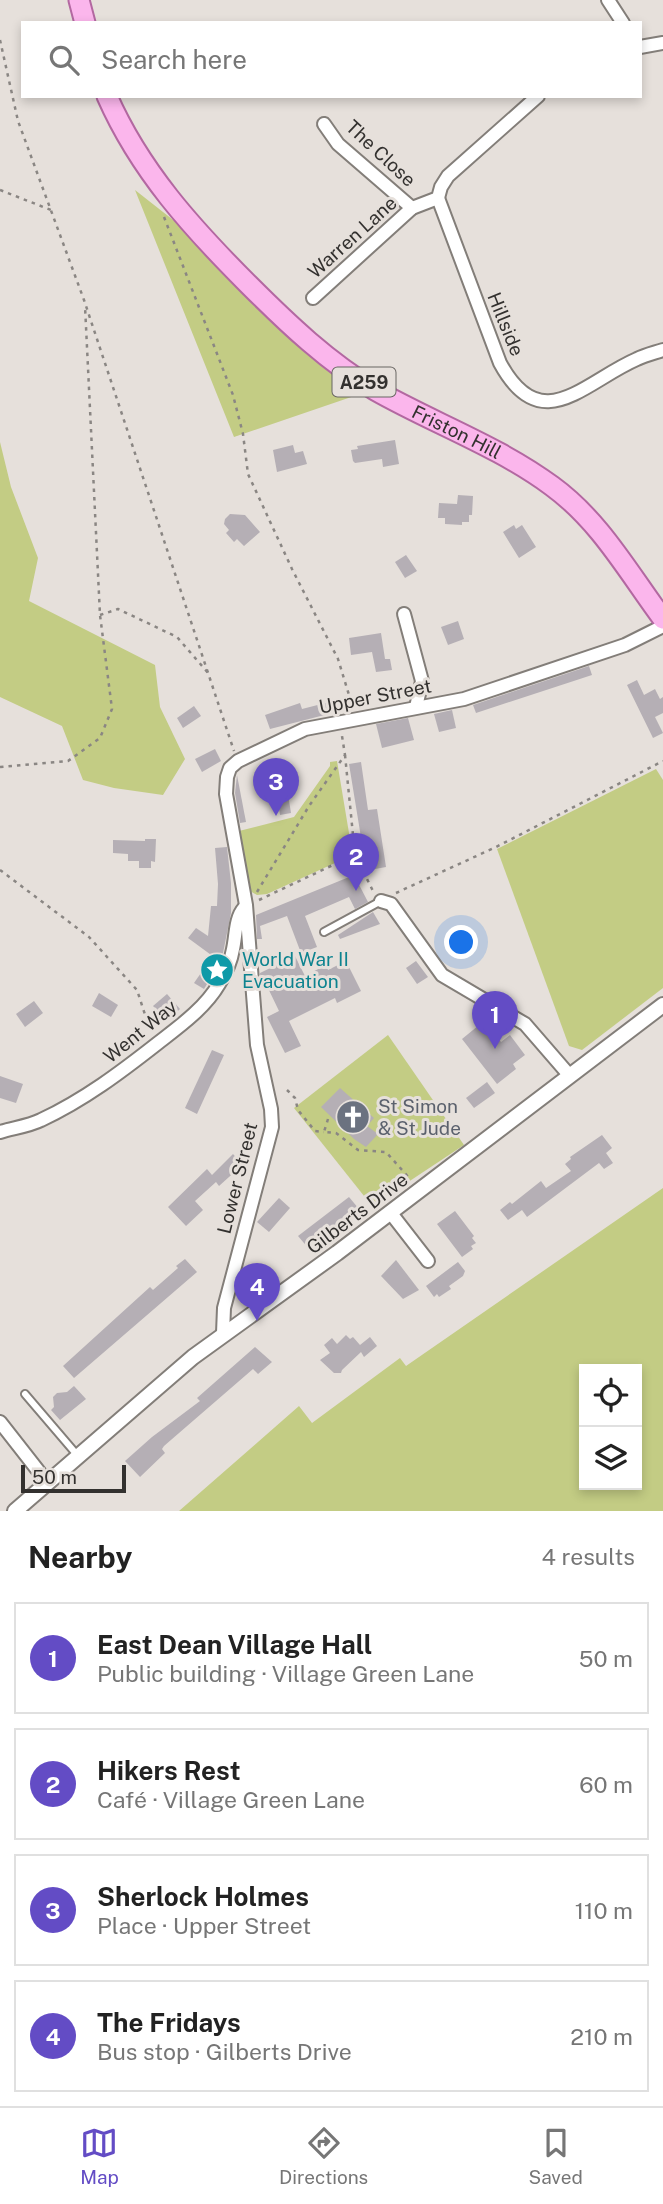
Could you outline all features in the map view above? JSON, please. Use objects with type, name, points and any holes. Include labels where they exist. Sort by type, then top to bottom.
[{"type":"main road","points":[[79,0],[84,21]]},
{"type":"main road","name":"Friston Hill","points":[[108,98],[132,147],[160,188],[211,247],[277,313],[310,342],[374,389],[510,458],[553,486],[586,515],[613,547],[663,619]]},
{"type":"street","points":[[608,0],[622,21]]},
{"type":"street","points":[[642,40],[659,44]]},
{"type":"street","points":[[438,198],[448,176],[536,98]]},
{"type":"street","name":"The Close","points":[[324,124],[338,144],[412,208]]},
{"type":"street","name":"Warren Lane","points":[[313,298],[412,208],[438,198]]},
{"type":"street","name":"Hillside","points":[[438,198],[500,363],[510,382],[521,393],[533,400],[549,402],[565,399],[638,358],[663,350]]},
{"type":"street","points":[[404,614],[422,681],[416,707]]},
{"type":"street","name":"Upper Street","points":[[238,761],[306,729],[464,699],[625,645],[663,626]]},
{"type":"street","points":[[238,761],[230,768],[226,794],[246,905]]},
{"type":"street","points":[[381,901],[391,904],[442,975],[525,1024],[570,1076]]},
{"type":"street","name":"Went Way","points":[[0,1132],[38,1121],[82,1099],[185,1022],[209,999],[219,984],[233,950],[239,913],[246,905]]},
{"type":"street","name":"Lower Street","points":[[223,1333],[224,1308],[272,1126],[271,1109],[257,1045],[246,905]]},
{"type":"street","name":"Gilberts Drive","points":[[15,1511],[223,1333],[420,1190],[663,1005]]},
{"type":"street","points":[[390,1212],[428,1261]]},
{"type":"street","points":[[0,1422],[47,1482]]},
{"type":"lane","points":[[324,932],[381,901]]},
{"type":"lane","points":[[25,1394],[78,1456]]},
{"type":"path","points":[[0,40],[18,121],[85,300],[238,761]]},
{"type":"path","points":[[0,190],[51,211]]},
{"type":"path","points":[[162,212],[233,395],[243,434],[248,474],[338,659],[355,718]]},
{"type":"path","points":[[0,766],[68,761],[100,738],[112,709],[100,615],[85,300]]},
{"type":"path","points":[[100,615],[118,610],[177,637],[211,675]]},
{"type":"path","points":[[340,721],[355,855],[381,901],[496,847],[663,761]]},
{"type":"path","points":[[246,905],[263,886],[309,806],[345,755]]},
{"type":"path","points":[[246,905],[355,855]]},
{"type":"path","points":[[0,870],[89,937],[137,990],[155,1046]]},
{"type":"path","points":[[287,1090],[295,1098],[298,1110],[316,1131],[336,1133],[358,1150],[386,1152],[420,1190]]},
{"type":"path","points":[[324,1132],[328,1119]]},
{"type":"green space","points":[[135,190],[177,223],[270,318],[363,393],[234,437]]},
{"type":"green space","points":[[0,442],[11,487],[38,558],[29,601],[155,665],[160,707],[185,759],[163,795],[114,788],[83,780],[62,726],[0,697]]},
{"type":"green space","points":[[337,761],[351,845],[346,858],[267,894],[257,895],[250,891],[239,831],[294,817],[330,766],[330,762]]},
{"type":"green space","points":[[656,769],[663,780],[663,988],[582,1050],[569,1046],[497,849]]},
{"type":"green space","points":[[388,1035],[464,1145],[372,1206],[294,1108]]},
{"type":"green space","points":[[663,1188],[663,1511],[179,1511],[299,1406],[312,1423],[400,1358],[406,1366]]},
{"type":"building","points":[[395,440],[399,464],[383,467],[382,459],[355,463],[353,461],[351,450],[358,449],[357,446]]},
{"type":"building","points":[[293,445],[295,453],[303,451],[307,464],[277,472],[273,450]]},
{"type":"building","points":[[458,495],[473,496],[469,522],[462,522],[462,525],[445,524],[445,518],[438,518],[439,503],[457,504]]},
{"type":"building","points":[[230,514],[245,515],[260,532],[244,546],[237,539],[234,542],[226,533],[229,530],[224,524]]},
{"type":"building","points":[[514,525],[516,529],[522,525],[536,547],[519,558],[503,532]]},
{"type":"building","points":[[406,555],[417,571],[405,578],[395,562]]},
{"type":"building","points":[[458,621],[464,639],[448,645],[441,627]]},
{"type":"building","points":[[381,633],[385,659],[390,659],[392,670],[376,672],[372,652],[351,655],[349,638]]},
{"type":"building","points":[[589,666],[592,675],[476,713],[473,705]]},
{"type":"building","points":[[637,680],[644,695],[655,689],[660,699],[663,697],[663,713],[655,717],[663,733],[653,738],[627,685]]},
{"type":"building","points":[[341,699],[344,710],[270,729],[265,715],[300,703],[302,709]]},
{"type":"building","points":[[194,706],[201,716],[183,728],[177,718]]},
{"type":"building","points":[[452,710],[456,728],[439,732],[434,714]]},
{"type":"building","points":[[408,718],[414,740],[382,748],[376,724]]},
{"type":"building","points":[[215,749],[221,761],[202,772],[195,759]]},
{"type":"building","points":[[361,762],[368,810],[377,809],[386,867],[375,869],[374,861],[365,862],[349,764]]},
{"type":"building","points":[[237,775],[246,822],[240,823],[235,793]]},
{"type":"building","points":[[286,782],[291,813],[280,815],[275,783]]},
{"type":"building","points":[[156,839],[155,862],[151,861],[151,868],[139,868],[139,861],[128,861],[128,854],[113,853],[113,840]]},
{"type":"building","points":[[227,847],[231,913],[223,953],[218,960],[188,938],[196,928],[208,936],[211,906],[217,906],[215,848]]},
{"type":"building","points":[[354,875],[368,902],[355,909],[349,897],[305,916],[317,947],[301,953],[287,916],[260,926],[262,939],[257,939],[256,915]]},
{"type":"building","points":[[373,912],[380,924],[340,939],[338,935]]},
{"type":"building","points":[[295,956],[305,976],[322,967],[327,967],[328,970],[346,961],[361,991],[337,1003],[335,998],[289,1021],[301,1046],[285,1053],[267,1017],[279,1011],[266,984],[261,986],[260,973]]},
{"type":"building","points":[[212,957],[220,963],[204,989],[194,983]]},
{"type":"building","points":[[416,961],[428,977],[417,984],[406,968]]},
{"type":"building","points":[[99,993],[118,1005],[111,1017],[92,1006]]},
{"type":"building","points":[[167,994],[180,1009],[167,1021],[153,1006]]},
{"type":"building","points":[[34,1001],[43,1013],[25,1027],[16,1014]]},
{"type":"building","points":[[484,1021],[501,1042],[510,1035],[525,1055],[513,1064],[516,1069],[497,1084],[462,1039]]},
{"type":"building","points":[[212,1050],[224,1055],[197,1114],[185,1108]]},
{"type":"building","points":[[0,1076],[23,1084],[16,1103],[0,1098]]},
{"type":"building","points":[[487,1082],[495,1093],[474,1108],[466,1098]]},
{"type":"building","name":"St Simon & St Jude","points":[[340,1088],[374,1118],[367,1126],[378,1134],[366,1147],[321,1107]]},
{"type":"building","points":[[602,1135],[612,1148],[606,1153],[613,1163],[604,1169],[599,1163],[527,1217],[522,1210],[508,1220],[500,1210],[541,1181],[546,1188],[571,1171],[565,1164],[570,1157]]},
{"type":"building","points":[[233,1154],[240,1162],[237,1165],[239,1168],[219,1186],[216,1182],[195,1201],[203,1210],[186,1226],[168,1207],[207,1169],[212,1175]]},
{"type":"building","points":[[349,1197],[359,1209],[309,1249],[298,1236]]},
{"type":"building","points":[[279,1198],[290,1208],[269,1232],[257,1222]]},
{"type":"building","points":[[455,1211],[474,1236],[472,1238],[476,1243],[471,1246],[473,1249],[462,1257],[437,1224]]},
{"type":"building","points":[[185,1259],[197,1272],[74,1378],[63,1366],[150,1287],[153,1290]]},
{"type":"building","points":[[396,1260],[419,1290],[403,1299],[381,1276]]},
{"type":"building","points":[[458,1262],[465,1271],[463,1276],[449,1286],[451,1289],[439,1297],[437,1294],[434,1297],[426,1286]]},
{"type":"building","points":[[346,1335],[350,1339],[353,1337],[360,1345],[370,1337],[377,1346],[364,1357],[361,1352],[341,1373],[334,1373],[320,1360],[330,1353],[324,1345],[332,1338],[337,1344]]},
{"type":"building","points":[[255,1347],[272,1362],[258,1374],[253,1369],[164,1446],[162,1449],[165,1453],[140,1477],[125,1461],[200,1401],[197,1398]]},
{"type":"building","points":[[74,1386],[86,1399],[60,1420],[51,1410],[54,1407],[53,1397]]},
{"type":"place","name":"Sherlock Holmes","points":[[276,816]]},
{"type":"place","name":"Hikers Rest","points":[[356,891]]},
{"type":"place","name":"World War II Evacuation","points":[[217,970]]},
{"type":"place","name":"East Dean Village Hall","points":[[495,1049]]},
{"type":"place","name":"St Simon & St Jude","points":[[353,1117]]},
{"type":"place","name":"The Fridays","points":[[257,1321]]}]
